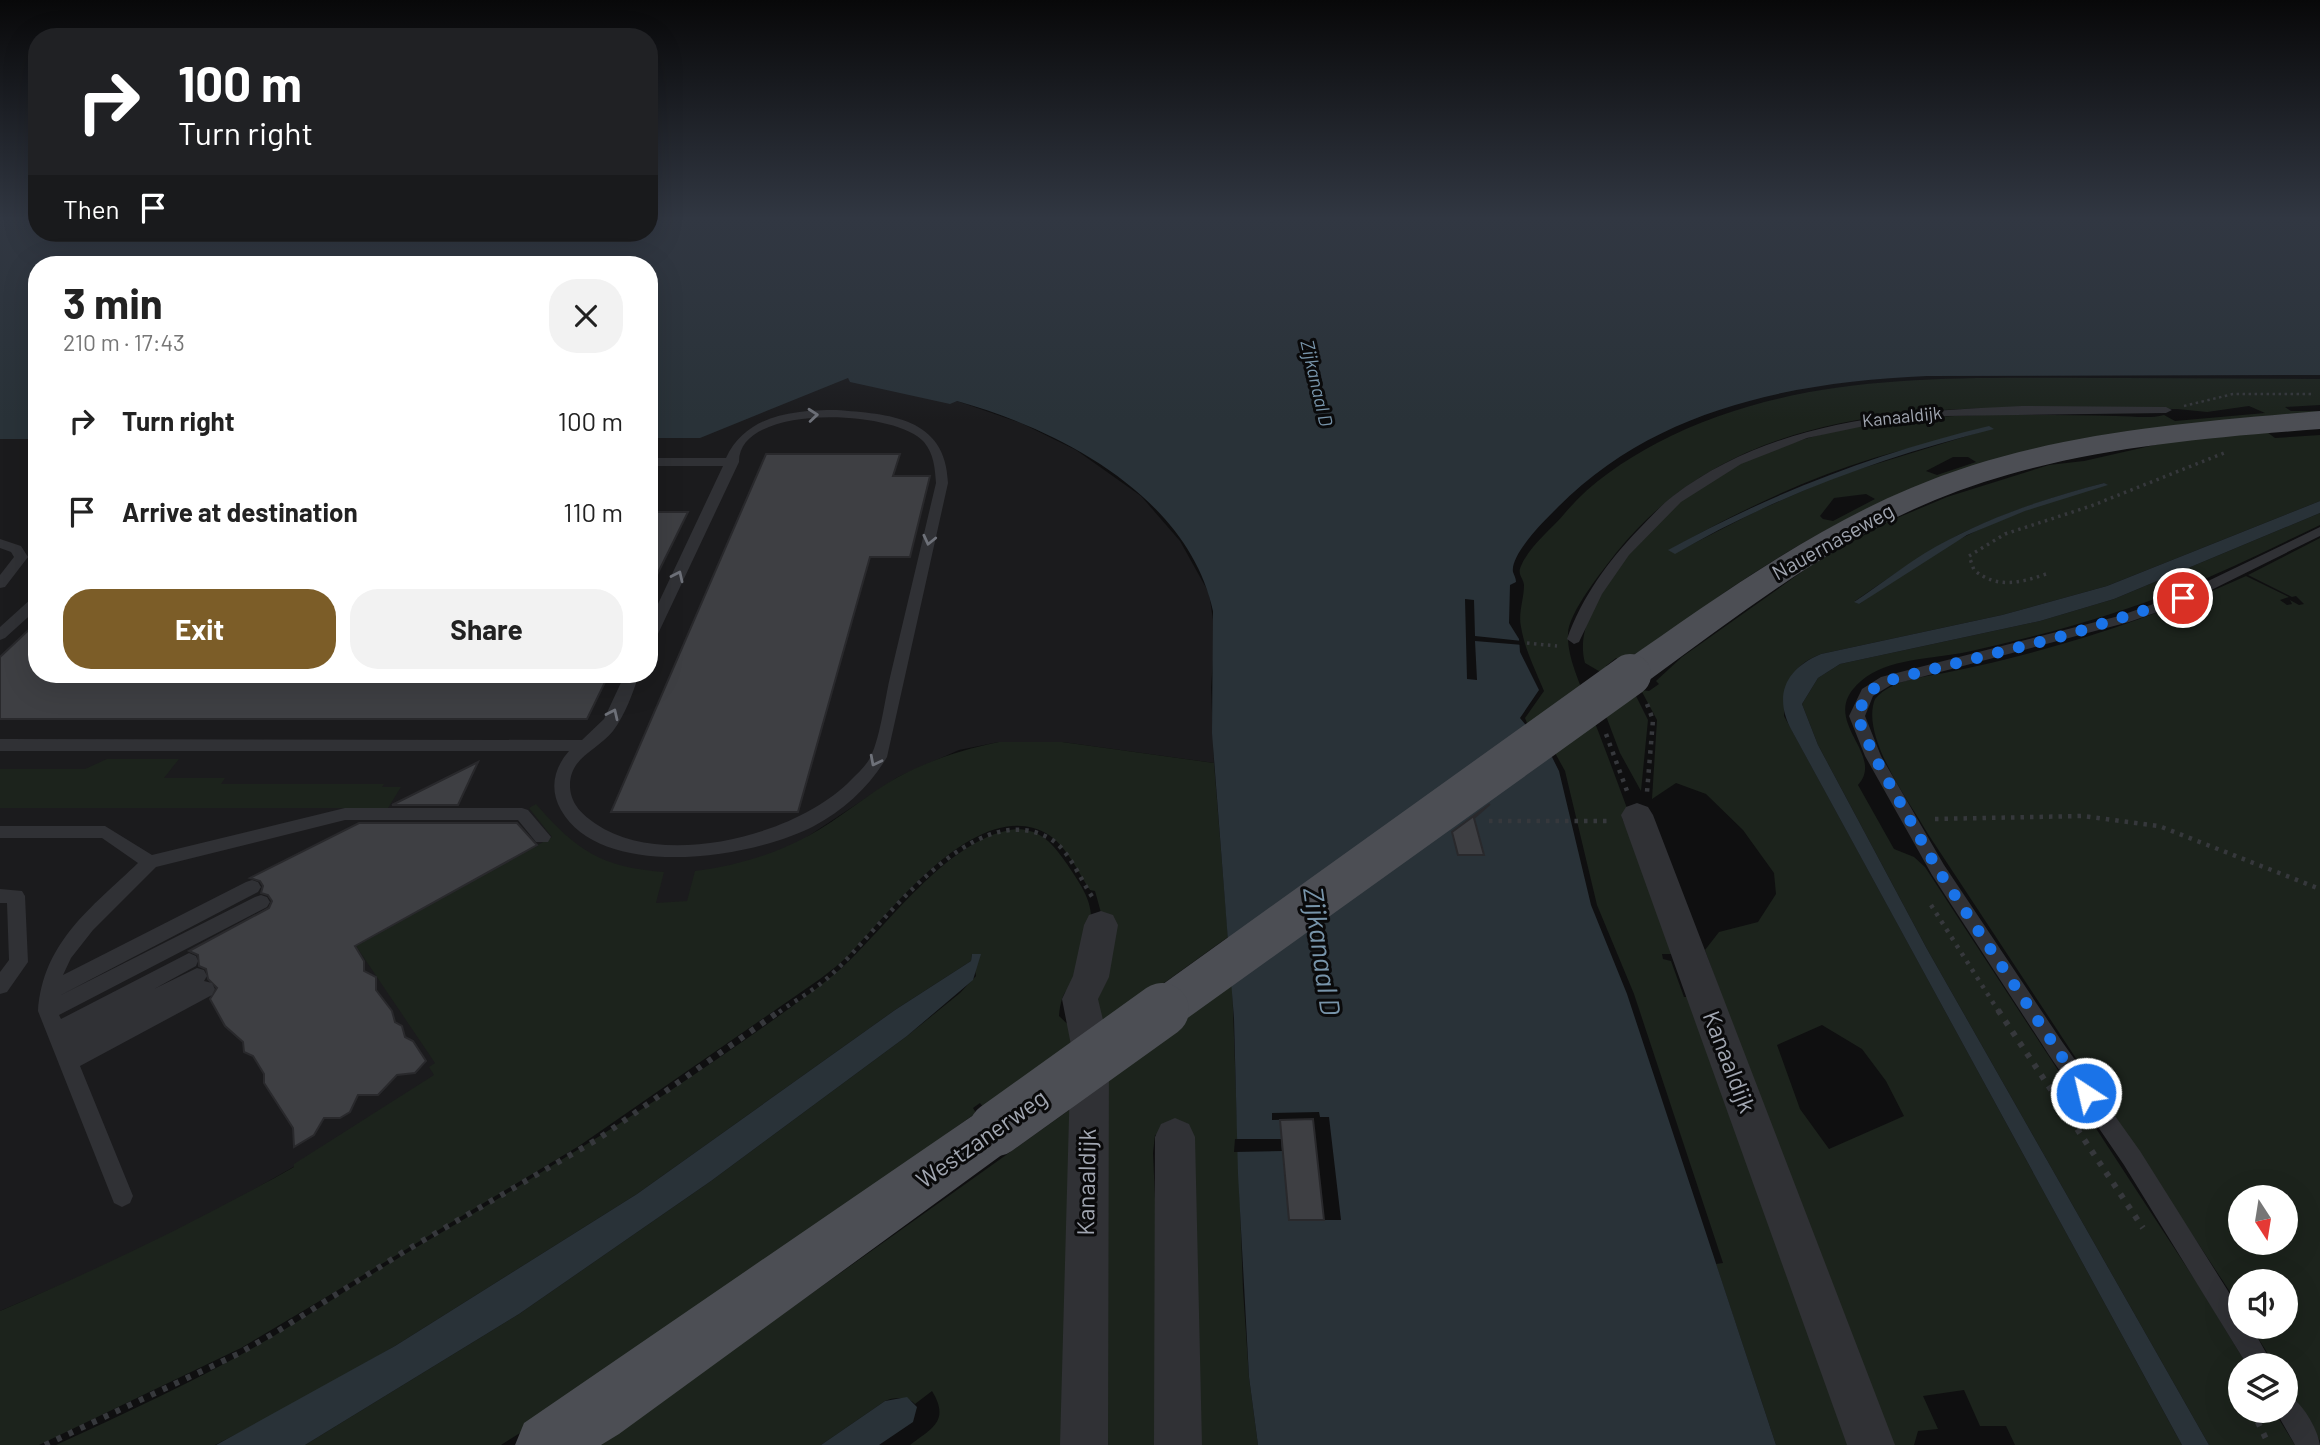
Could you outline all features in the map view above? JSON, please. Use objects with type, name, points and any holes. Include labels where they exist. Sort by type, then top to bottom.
[{"type":"main road","name":"Nauernaseweg","points":[[1415,829],[1639,685],[1814,549],[1873,516],[1948,486],[2024,461],[2103,444],[2199,429],[2320,420]]},
{"type":"main road","name":"Westzanerweg","points":[[546,1445],[597,1412],[1415,829]]},
{"type":"street","name":"Kanaaldijk","points":[[1630,813],[1871,1445]]},
{"type":"street","name":"Kanaaldijk","points":[[1084,1445],[1090,1045],[1080,999],[1091,977],[1101,925]]},
{"type":"street","points":[[1175,1137],[1178,1445]]},
{"type":"lane","name":"Kanaaldijk","points":[[1569,643],[1590,604],[1639,533],[1667,507],[1713,474],[1767,447],[1858,421],[1909,415],[2166,411]]},
{"type":"lane","points":[[628,683],[607,728],[582,745],[566,768],[562,780],[566,806],[575,817],[604,839],[623,845],[681,850],[739,845],[795,827],[839,801],[869,772],[879,757],[942,483],[942,465],[938,449],[926,436],[906,425],[859,416],[820,414],[777,422],[743,438],[658,619]]},
{"type":"lane","points":[[658,462],[733,462]]},
{"type":"lane","points":[[2254,1353],[2132,1158],[2056,1049],[1938,870],[1874,756],[1857,716],[1867,693],[1875,686],[2124,619],[2183,598],[2320,531]]},
{"type":"lane","points":[[0,543],[12,546],[21,557],[0,584]]},
{"type":"lane","points":[[0,635],[28,609]]},
{"type":"lane","points":[[0,746],[582,745]]},
{"type":"lane","points":[[122,1196],[48,1011],[55,969],[81,932],[150,862],[345,814],[523,814],[542,837]]},
{"type":"lane","points":[[0,832],[105,832],[150,862]]},
{"type":"lane","points":[[48,1011],[256,895],[50,991]]},
{"type":"lane","points":[[0,896],[16,896],[19,962],[0,986]]},
{"type":"lane","points":[[62,1047],[197,976],[62,1047]]},
{"type":"lane","points":[[2296,1423],[2309,1445]]},
{"type":"path","points":[[2166,411],[2233,394],[2320,394]]},
{"type":"path","points":[[2046,574],[2021,583],[2002,583],[1983,576],[1968,561],[1980,545],[1998,536],[2071,513],[2233,450]]},
{"type":"path","points":[[1527,643],[1569,643]]},
{"type":"path","points":[[1487,821],[1630,813],[1647,797],[1653,720],[1639,685]]},
{"type":"path","points":[[1602,722],[1630,813]]},
{"type":"path","points":[[1909,820],[2083,816],[2159,826],[2320,889]]},
{"type":"path","points":[[45,1445],[238,1354],[598,1139],[830,976],[856,952],[904,898],[982,835],[1016,827],[1030,829],[1052,840],[1093,898],[1101,925]]},
{"type":"path","points":[[1926,895],[1949,937],[2144,1230]]},
{"type":"path","points":[[2258,1423],[2269,1445]]},
{"type":"shaded area","points":[[0,378],[28,378],[28,683],[658,683],[658,378],[848,378],[885,389],[957,401],[1021,423],[1076,450],[1141,496],[1180,541],[1209,593],[1215,633],[1211,687],[1214,763],[1062,742],[999,742],[959,750],[898,777],[769,862],[712,928],[206,1217],[119,1260],[0,1311]]},
{"type":"shaded area","points":[[1944,379],[2320,379],[2320,405],[2285,407],[2291,411],[2320,411],[2320,414],[2268,416],[1890,498],[1827,529],[1767,565],[1649,646],[1621,661],[1616,658],[1606,666],[1610,669],[1604,674],[1585,663],[1584,636],[1593,610],[1623,562],[1659,520],[1700,487],[1746,461],[1796,442],[1849,428],[1957,416],[2164,415],[2175,421],[2265,413],[2249,406],[2207,412],[2102,408],[1950,410],[1874,417],[1802,433],[1734,459],[1671,498],[1616,553],[1587,592],[1574,615],[1568,643],[1575,670],[1631,819],[1622,818],[1680,954],[1662,954],[1663,959],[1671,961],[1684,997],[1696,997],[1860,1445],[1776,1445],[1716,1264],[1723,1263],[1634,994],[1597,905],[1565,771],[1554,751],[1525,718],[1544,691],[1521,627],[1524,585],[1520,569],[1525,558],[1574,502],[1619,465],[1657,443],[1712,418],[1769,401],[1827,389]],"holes":[[[1993,428],[1837,476],[1757,511],[1675,553],[1669,550],[1795,487],[1889,454]],[[1953,457],[1968,457],[1976,462],[1937,475],[1926,471]],[[1866,494],[1875,499],[1833,521],[1823,519],[1820,516],[1834,498]]]},
{"type":"shaded area","points":[[2267,432],[2275,438],[2320,435],[2320,501],[2107,586],[2002,615],[1821,654],[1802,665],[1788,686],[1784,716],[2182,1445],[2015,1445],[2006,1426],[1980,1426],[1964,1390],[1923,1396],[1938,1429],[1918,1431],[1914,1445],[1882,1445],[1705,950],[1719,932],[1758,922],[1776,894],[1774,873],[1743,830],[1706,794],[1676,783],[1652,799],[1657,720],[1641,690],[1649,691],[1659,684],[1656,681],[1682,657],[1820,559],[1890,521],[1947,497],[2049,465],[2084,461],[2172,441]],"holes":[[[2104,483],[2106,485],[2028,509],[1972,533],[1930,556],[1859,604],[1855,601],[1919,557],[1960,534],[2031,505]],[[1822,1025],[1862,1049],[1886,1081],[1904,1116],[1829,1149],[1800,1109],[1777,1045]]]},
{"type":"shaded area","points":[[2320,513],[2320,525],[2216,574],[2128,608],[2021,639],[1967,652],[1911,660],[1872,673],[1849,695],[1845,709],[1847,723],[1864,761],[1865,773],[1858,785],[1894,849],[1914,857],[1925,867],[2199,1286],[2228,1334],[2228,1339],[2231,1339],[2240,1353],[2228,1353],[2228,1423],[2281,1423],[2295,1445],[2209,1445],[1927,949],[1818,745],[1802,704],[1818,678],[1840,664],[2040,621],[2114,599]]},
{"type":"shaded area","points":[[2320,538],[2320,1441],[2298,1403],[2298,1353],[2267,1353],[2259,1339],[2298,1339],[2298,1269],[2228,1269],[2228,1289],[1928,834],[1899,787],[1880,749],[1872,714],[1875,699],[1882,692],[1900,683],[2063,644],[2137,620],[2246,576],[2289,597],[2280,600],[2287,605],[2292,604],[2290,600],[2299,605],[2304,604],[2296,596],[2292,597],[2248,575]]},
{"type":"shaded area","points":[[1635,694],[1648,720],[1641,791],[1620,753],[1606,716]]},
{"type":"shaded area","points":[[999,742],[1062,742],[1214,763],[1228,937],[1125,1011],[1093,1024],[1103,920],[1095,891],[1090,890],[1067,853],[1049,835],[1023,826],[996,829],[969,841],[942,860],[917,882],[848,956],[820,979],[579,1146],[241,1348],[39,1445],[0,1445],[0,1311],[149,1243],[258,1187],[294,1167],[294,1164],[434,1075],[429,1067],[435,1063],[356,946],[552,837],[529,808],[536,804],[564,834],[592,854],[623,866],[664,872],[656,903],[687,901],[695,871],[739,863],[781,849],[820,829],[887,784],[922,765]]},
{"type":"shaded area","points":[[107,759],[179,759],[164,778],[225,778],[221,784],[384,784],[382,787],[401,787],[388,808],[0,808],[0,769],[85,769]]},
{"type":"shaded area","points":[[1017,829],[1040,835],[1052,844],[1074,874],[1088,901],[1091,930],[1085,963],[1064,994],[1059,1016],[1080,1036],[983,1107],[980,1103],[973,1108],[976,1113],[568,1403],[501,1445],[305,1445],[519,1314],[711,1181],[907,1036],[960,993],[976,976],[972,954],[971,961],[895,1010],[637,1194],[395,1346],[295,1404],[215,1445],[56,1445],[184,1384],[258,1345],[602,1134],[747,1039],[826,981],[950,860],[994,834]]},
{"type":"shaded area","points":[[1232,981],[1243,1290],[1249,1377],[1258,1445],[1189,1445],[1185,1133],[1155,1135],[1153,1153],[1166,1445],[1094,1445],[1098,1079]]},
{"type":"shaded area","points":[[1079,1103],[1072,1445],[910,1445],[931,1429],[939,1417],[932,1391],[915,1404],[901,1398],[885,1401],[821,1445],[599,1445]]},
{"type":"water","points":[[0,285],[28,285],[28,439],[0,439]]},
{"type":"water","name":"Zijkanaal D","points":[[658,285],[2320,285],[2320,375],[1927,376],[1827,385],[1777,394],[1682,424],[1638,446],[1596,473],[1552,512],[1517,556],[1513,572],[1516,582],[1510,585],[1509,623],[1519,639],[1520,652],[1539,690],[1520,718],[1552,757],[1559,771],[1591,905],[1627,994],[1776,1445],[1258,1445],[1249,1377],[1238,1174],[1234,1019],[1212,733],[1213,611],[1199,570],[1177,534],[1148,502],[1114,474],[1077,450],[1037,430],[957,401],[950,404],[850,382],[848,378],[700,438],[658,438]]},
{"type":"water","points":[[1989,426],[1994,429],[1911,452],[1830,480],[1751,514],[1675,554],[1668,550],[1745,511],[1824,477],[1906,449]]},
{"type":"water","points":[[2104,483],[2108,485],[2025,511],[1967,535],[1859,604],[1854,602],[1925,553],[1967,530],[2035,503]]},
{"type":"water","points":[[2320,501],[2320,513],[2114,599],[2040,621],[1840,664],[1818,678],[1802,704],[1818,745],[1927,949],[2209,1445],[2182,1445],[1792,731],[1783,706],[1783,695],[1791,676],[1799,667],[1821,654],[2002,615],[2107,586]]},
{"type":"water","points":[[972,954],[981,954],[973,980],[907,1036],[711,1181],[519,1314],[305,1445],[216,1445],[395,1346],[637,1194],[895,1010],[971,961]]},
{"type":"water","points":[[907,1397],[917,1407],[913,1422],[879,1445],[821,1445],[885,1401]]},
{"type":"pier","points":[[1465,599],[1474,600],[1475,636],[1522,641],[1523,645],[1475,641],[1477,680],[1467,679]]},
{"type":"pier","points":[[1319,1112],[1320,1117],[1329,1117],[1341,1220],[1324,1220],[1313,1119],[1272,1120],[1272,1113]]},
{"type":"pier","points":[[1235,1139],[1281,1139],[1282,1151],[1234,1152]]},
{"type":"building","points":[[766,454],[900,454],[893,476],[930,476],[910,557],[870,557],[798,812],[611,812]]},
{"type":"building","points":[[658,512],[688,512],[658,573]]},
{"type":"building","points":[[28,631],[28,683],[605,683],[587,719],[0,719],[0,657]]},
{"type":"building","points":[[478,762],[458,805],[392,805]]},
{"type":"building","points":[[1490,804],[1474,818],[1484,855],[1458,855],[1452,832]]},
{"type":"building","points":[[359,823],[517,823],[537,845],[355,946],[364,961],[364,971],[376,977],[376,990],[392,1011],[395,1022],[402,1026],[405,1037],[413,1041],[426,1061],[415,1073],[397,1075],[378,1095],[358,1095],[350,1112],[340,1118],[324,1118],[314,1135],[294,1147],[293,1128],[264,1083],[264,1074],[253,1056],[244,1052],[243,1042],[225,1026],[210,999],[217,988],[208,979],[206,969],[199,966],[198,955],[189,951],[269,908],[272,901],[268,895],[261,893],[263,886],[260,881],[250,878]]},
{"type":"building","points":[[1313,1119],[1324,1220],[1289,1220],[1280,1120]]},
{"type":"route","points":[[2086,1093],[1938,870],[1874,756],[1857,716],[1867,693],[1886,681],[2067,635],[2183,598]]}]
